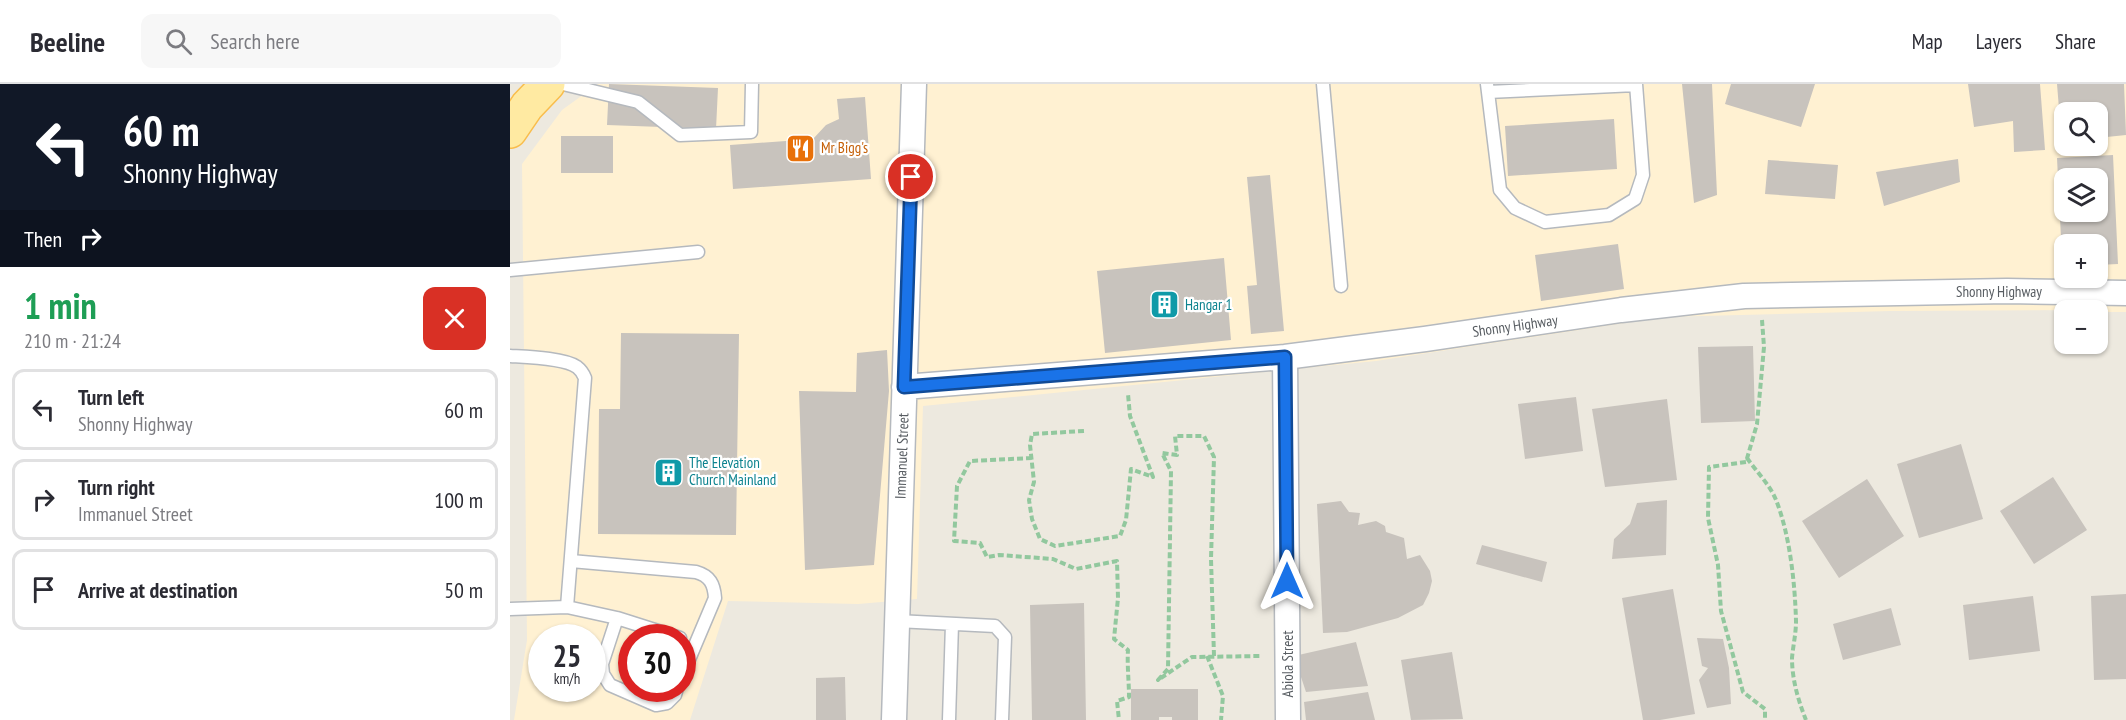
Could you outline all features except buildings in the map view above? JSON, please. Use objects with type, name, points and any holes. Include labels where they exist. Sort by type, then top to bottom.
[{"type":"main road","points":[[510,131],[527,106],[548,84]]},
{"type":"street","name":"Immanuel Street","points":[[894,720],[914,84]]},
{"type":"street","name":"Shonny Highway","points":[[904,387],[1285,357],[1621,310],[1761,296],[2007,291],[2126,293]]},
{"type":"street","name":"Abiola Street","points":[[1285,357],[1288,720]]},
{"type":"lane","points":[[563,84],[638,102],[680,135],[751,132],[752,84]]},
{"type":"lane","points":[[1323,84],[1341,286]]},
{"type":"lane","points":[[1636,84],[1643,175],[1635,199],[1609,215],[1545,222],[1515,208],[1500,190],[1487,88],[1636,84]]},
{"type":"lane","points":[[510,270],[698,252]]},
{"type":"lane","points":[[510,356],[534,357],[574,365],[581,370],[585,378],[567,607]]},
{"type":"lane","points":[[571,561],[696,572],[705,575],[714,585],[715,598],[696,643]]},
{"type":"lane","points":[[510,609],[567,607],[636,624]]},
{"type":"lane","points":[[617,618],[602,664],[603,674],[610,685],[618,688]]},
{"type":"lane","points":[[897,621],[994,626],[1005,637],[1002,720]]},
{"type":"lane","points":[[949,720],[952,624]]},
{"type":"lane","points":[[649,702],[656,705],[668,702]]},
{"type":"path","points":[[1761,296],[1764,347],[1757,424],[1746,462],[1709,467],[1708,518],[1718,565],[1721,611],[1743,692],[1765,709],[1765,720]]},
{"type":"path","points":[[1084,431],[1032,434],[1030,445],[1034,482],[1029,500],[1032,519],[1040,539],[1055,546],[1120,537],[1126,520],[1131,469],[1153,477],[1130,416],[1127,369]]},
{"type":"path","points":[[1214,656],[1211,559],[1214,457],[1204,436],[1175,436],[1177,455],[1162,453],[1171,471],[1168,610],[1170,650],[1168,669],[1158,680],[1192,657],[1264,656]]},
{"type":"path","points":[[1032,458],[970,461],[957,486],[954,541],[980,543],[987,557],[999,555],[1053,559],[1076,569],[1117,561],[1118,598],[1114,639],[1128,650],[1129,688],[1129,697],[1117,701],[1119,720]]},
{"type":"path","points":[[1747,458],[1775,498],[1786,536],[1794,580],[1796,625],[1792,659],[1797,696],[1806,720]]},
{"type":"path","points":[[1207,656],[1223,696],[1221,720]]},
{"type":"shaded area","points":[[598,84],[2126,84],[2126,312],[2108,312],[2108,300],[2054,300],[2054,310],[1891,311],[1664,317],[1376,361],[923,406],[917,599],[858,604],[728,601],[696,701],[696,624],[618,624],[618,702],[696,702],[690,720],[514,720],[527,640],[522,164],[562,110]]},
{"type":"place","name":"Mr Bigg's","points":[[800,148]]},
{"type":"place","name":"Hangar 1","points":[[1164,305]]},
{"type":"place","name":"The Elevation Church Mainland","points":[[668,472]]},
{"type":"route","points":[[911,177],[904,387],[1285,357],[1287,581]]}]
